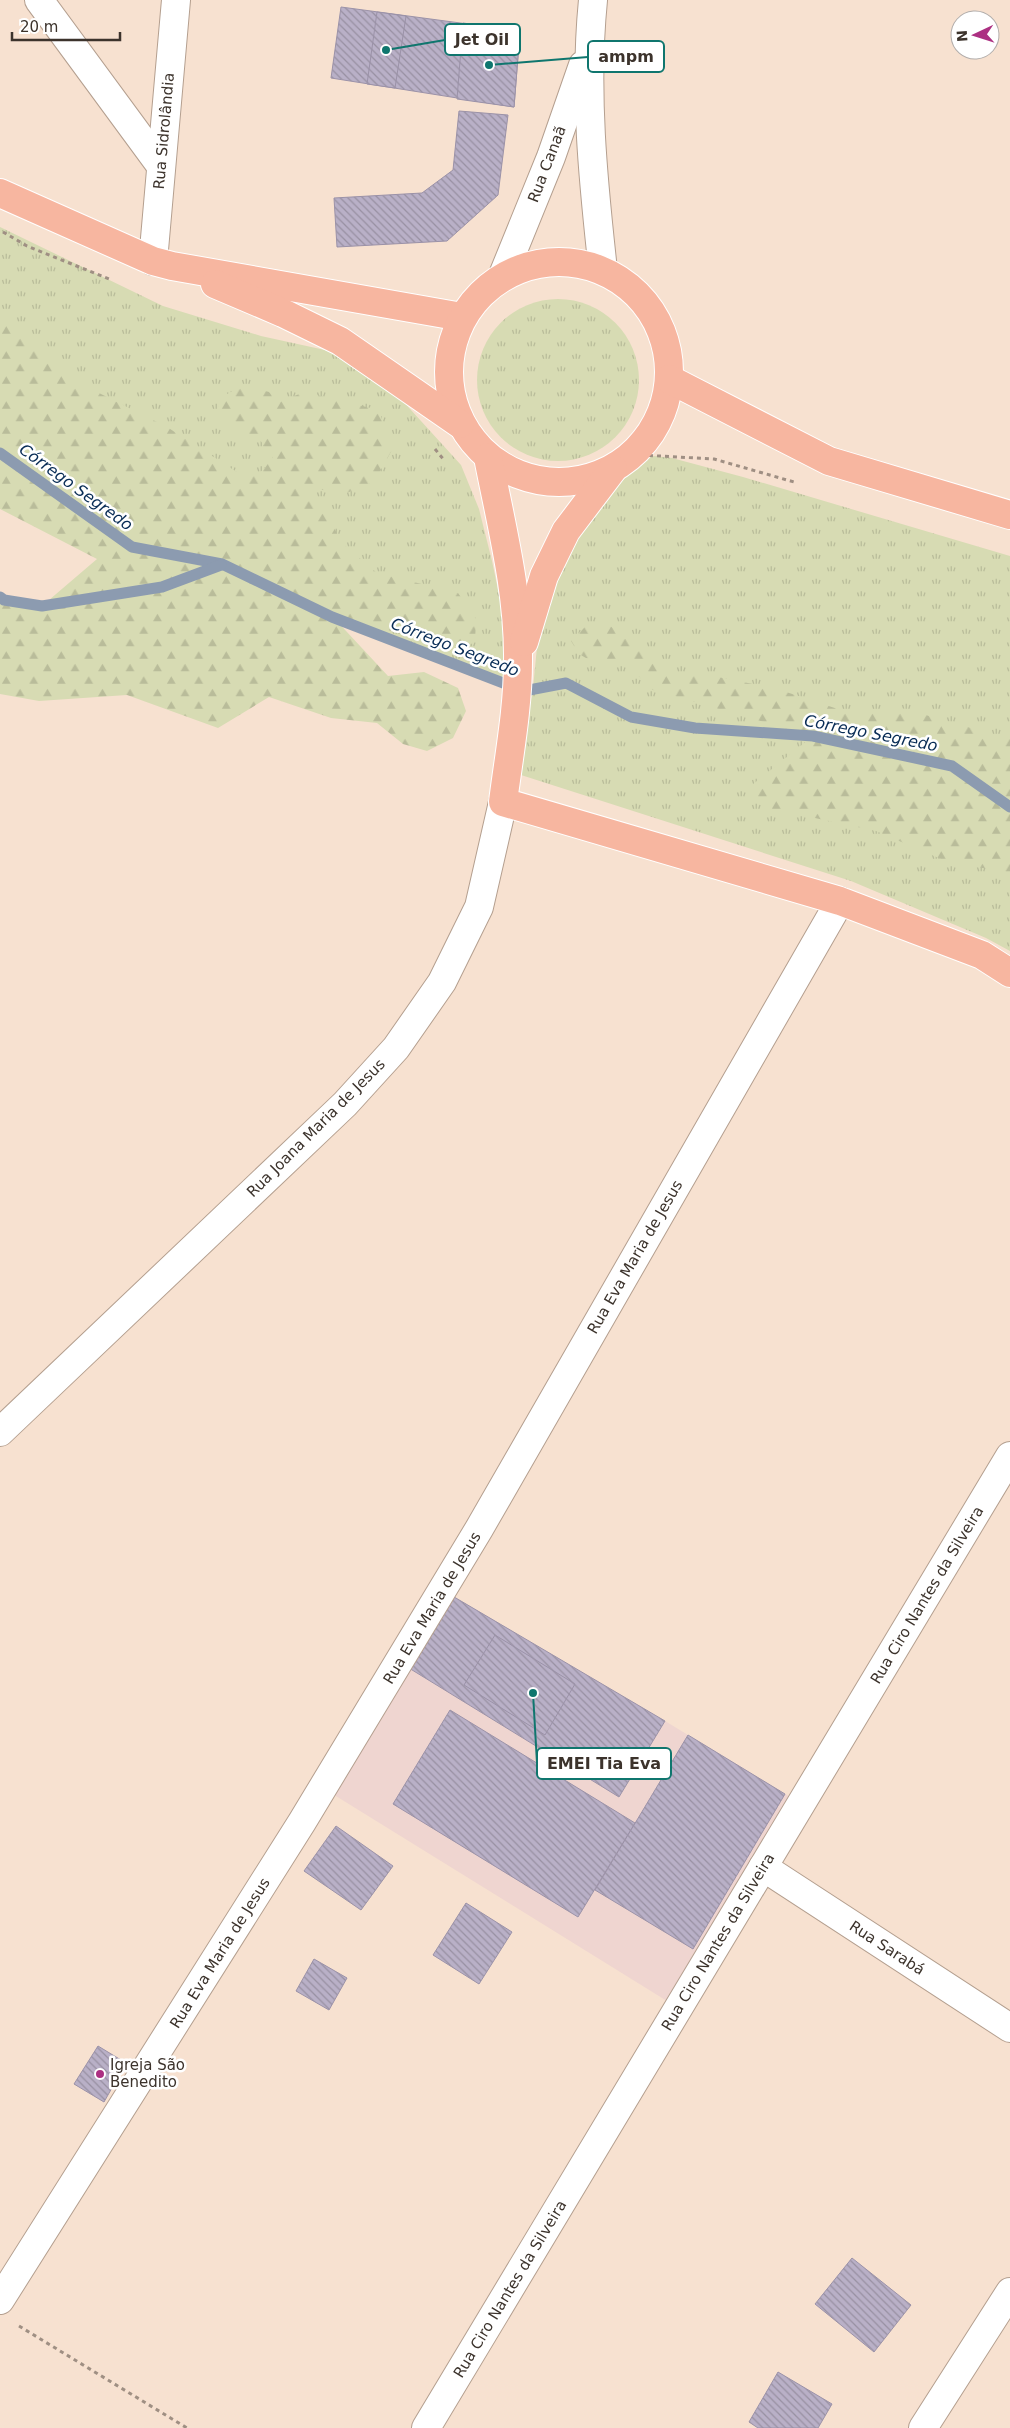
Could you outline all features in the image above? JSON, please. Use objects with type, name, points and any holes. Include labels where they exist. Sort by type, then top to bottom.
[{"type":"main road","points":[[0,193],[163,264],[283,313],[340,341],[460,424],[488,458],[527,478],[570,482],[613,469],[632,455],[651,433],[663,407],[669,379],[666,346],[653,314],[631,288],[603,270],[570,261],[536,263],[504,275],[462,317],[449,352],[449,389],[460,424]]},
{"type":"main road","points":[[163,264],[462,317]]},
{"type":"main road","points":[[669,379],[829,461],[1010,515]]},
{"type":"main road","name":"Rua Joana Maria de Jesus","points":[[488,458],[508,561],[515,610],[518,668],[503,802]]},
{"type":"main road","name":"Rua Joana Maria de Jesus","points":[[518,668],[544,576],[566,531],[613,469]]},
{"type":"main road","points":[[503,802],[840,901],[982,955],[1010,973]]},
{"type":"street","points":[[39,0],[160,166]]},
{"type":"street","name":"Rua Sidrolândia","points":[[163,264],[160,166],[176,0]]},
{"type":"street","name":"Rua Canaã","points":[[591,0],[588,52],[592,173],[603,270]]},
{"type":"street","name":"Rua Canaã","points":[[504,275],[551,157],[588,52]]},
{"type":"street","name":"Rua Joana Maria de Jesus","points":[[0,1432],[345,1104],[396,1048],[442,982],[478,907],[503,802]]},
{"type":"street","name":"Rua Eva Maria de Jesus","points":[[0,2300],[302,1822],[479,1529],[840,901]]},
{"type":"street","name":"Rua Ciro Nantes da Silveira","points":[[426,2428],[1010,1456]]},
{"type":"street","name":"Rua Sarabá","points":[[763,1867],[1010,2028]]},
{"type":"street","points":[[923,2428],[1010,2292]]},
{"type":"path","points":[[17,2325],[187,2428]]},
{"type":"shaded area","points":[[404,1665],[619,1797],[665,1721],[795,1800],[675,2006],[331,1793]]},
{"type":"green space","points":[[0,227],[163,306],[261,336],[325,350],[381,377],[461,465],[479,509],[492,561],[510,647],[511,683],[332,617],[0,453]]},
{"type":"green space","points":[[566,299],[582,302],[596,308],[616,322],[626,335],[636,356],[639,380],[636,404],[626,425],[616,438],[603,448],[582,458],[550,461],[534,458],[520,452],[506,443],[495,432],[480,404],[477,372],[480,356],[486,342],[495,328],[506,317],[534,302]]},
{"type":"green space","points":[[0,319],[75,381],[167,427],[240,474],[260,473],[273,458],[260,440],[247,442],[216,416],[220,398],[243,385],[269,392],[280,402],[304,392],[379,410],[392,450],[374,482],[344,494],[313,488],[342,543],[377,573],[458,593],[476,619],[475,642],[463,648],[333,617],[388,676],[424,672],[458,688],[466,711],[453,738],[427,751],[403,744],[377,723],[331,718],[269,697],[218,728],[127,695],[39,701],[0,694],[0,597],[5,600],[42,606],[97,559],[0,509]]},
{"type":"green space","points":[[654,456],[672,458],[743,477],[1010,556],[1010,951],[986,938],[851,881],[521,775],[525,732],[533,688],[541,606],[586,517],[635,462]]},
{"type":"green space","points":[[588,624],[608,624],[670,675],[703,674],[777,689],[856,715],[901,708],[1010,739],[1010,880],[987,869],[941,859],[876,831],[768,808],[747,789],[813,736],[653,690],[625,663],[586,658],[579,654],[571,641]]},
{"type":"building","points":[[341,7],[520,31],[514,107],[331,78]]},
{"type":"building","points":[[377,12],[406,16],[395,88],[367,84]]},
{"type":"building","points":[[463,23],[520,31],[514,107],[457,99]]},
{"type":"building","points":[[459,111],[508,115],[498,195],[447,241],[337,247],[334,198],[422,193],[453,170]]},
{"type":"building","points":[[449,1594],[665,1721],[619,1797],[404,1665]]},
{"type":"building","points":[[495,1635],[575,1684],[545,1735],[464,1685]]},
{"type":"building","points":[[450,1710],[635,1823],[578,1917],[393,1804]]},
{"type":"building","points":[[688,1735],[785,1794],[693,1949],[595,1890]]},
{"type":"building","points":[[336,1826],[393,1866],[361,1910],[304,1871]]},
{"type":"building","points":[[466,1903],[512,1932],[479,1984],[433,1955]]},
{"type":"building","points":[[314,1959],[347,1978],[329,2010],[296,1991]]},
{"type":"building","name":"Igreja São Benedito","points":[[98,2046],[126,2063],[104,2102],[74,2084]]},
{"type":"building","points":[[852,2258],[911,2305],[874,2352],[815,2304]]},
{"type":"building","points":[[778,2372],[832,2404],[818,2428],[758,2428],[749,2422]]},
{"type":"waterway","name":"Córrego Segredo","points":[[0,453],[132,547],[222,564],[332,617],[524,691],[566,683],[631,717],[695,728],[813,736],[952,766],[1010,807]]},
{"type":"waterway","points":[[0,597],[4,600],[42,606],[162,587],[221,565]]},
{"type":"place","name":"Jet Oil","points":[[386,50]]},
{"type":"place","name":"ampm","points":[[489,65]]},
{"type":"place","name":"EMEI Tia Eva","points":[[533,1693]]},
{"type":"place","name":"Igreja São Benedito","points":[[100,2074]]}]
